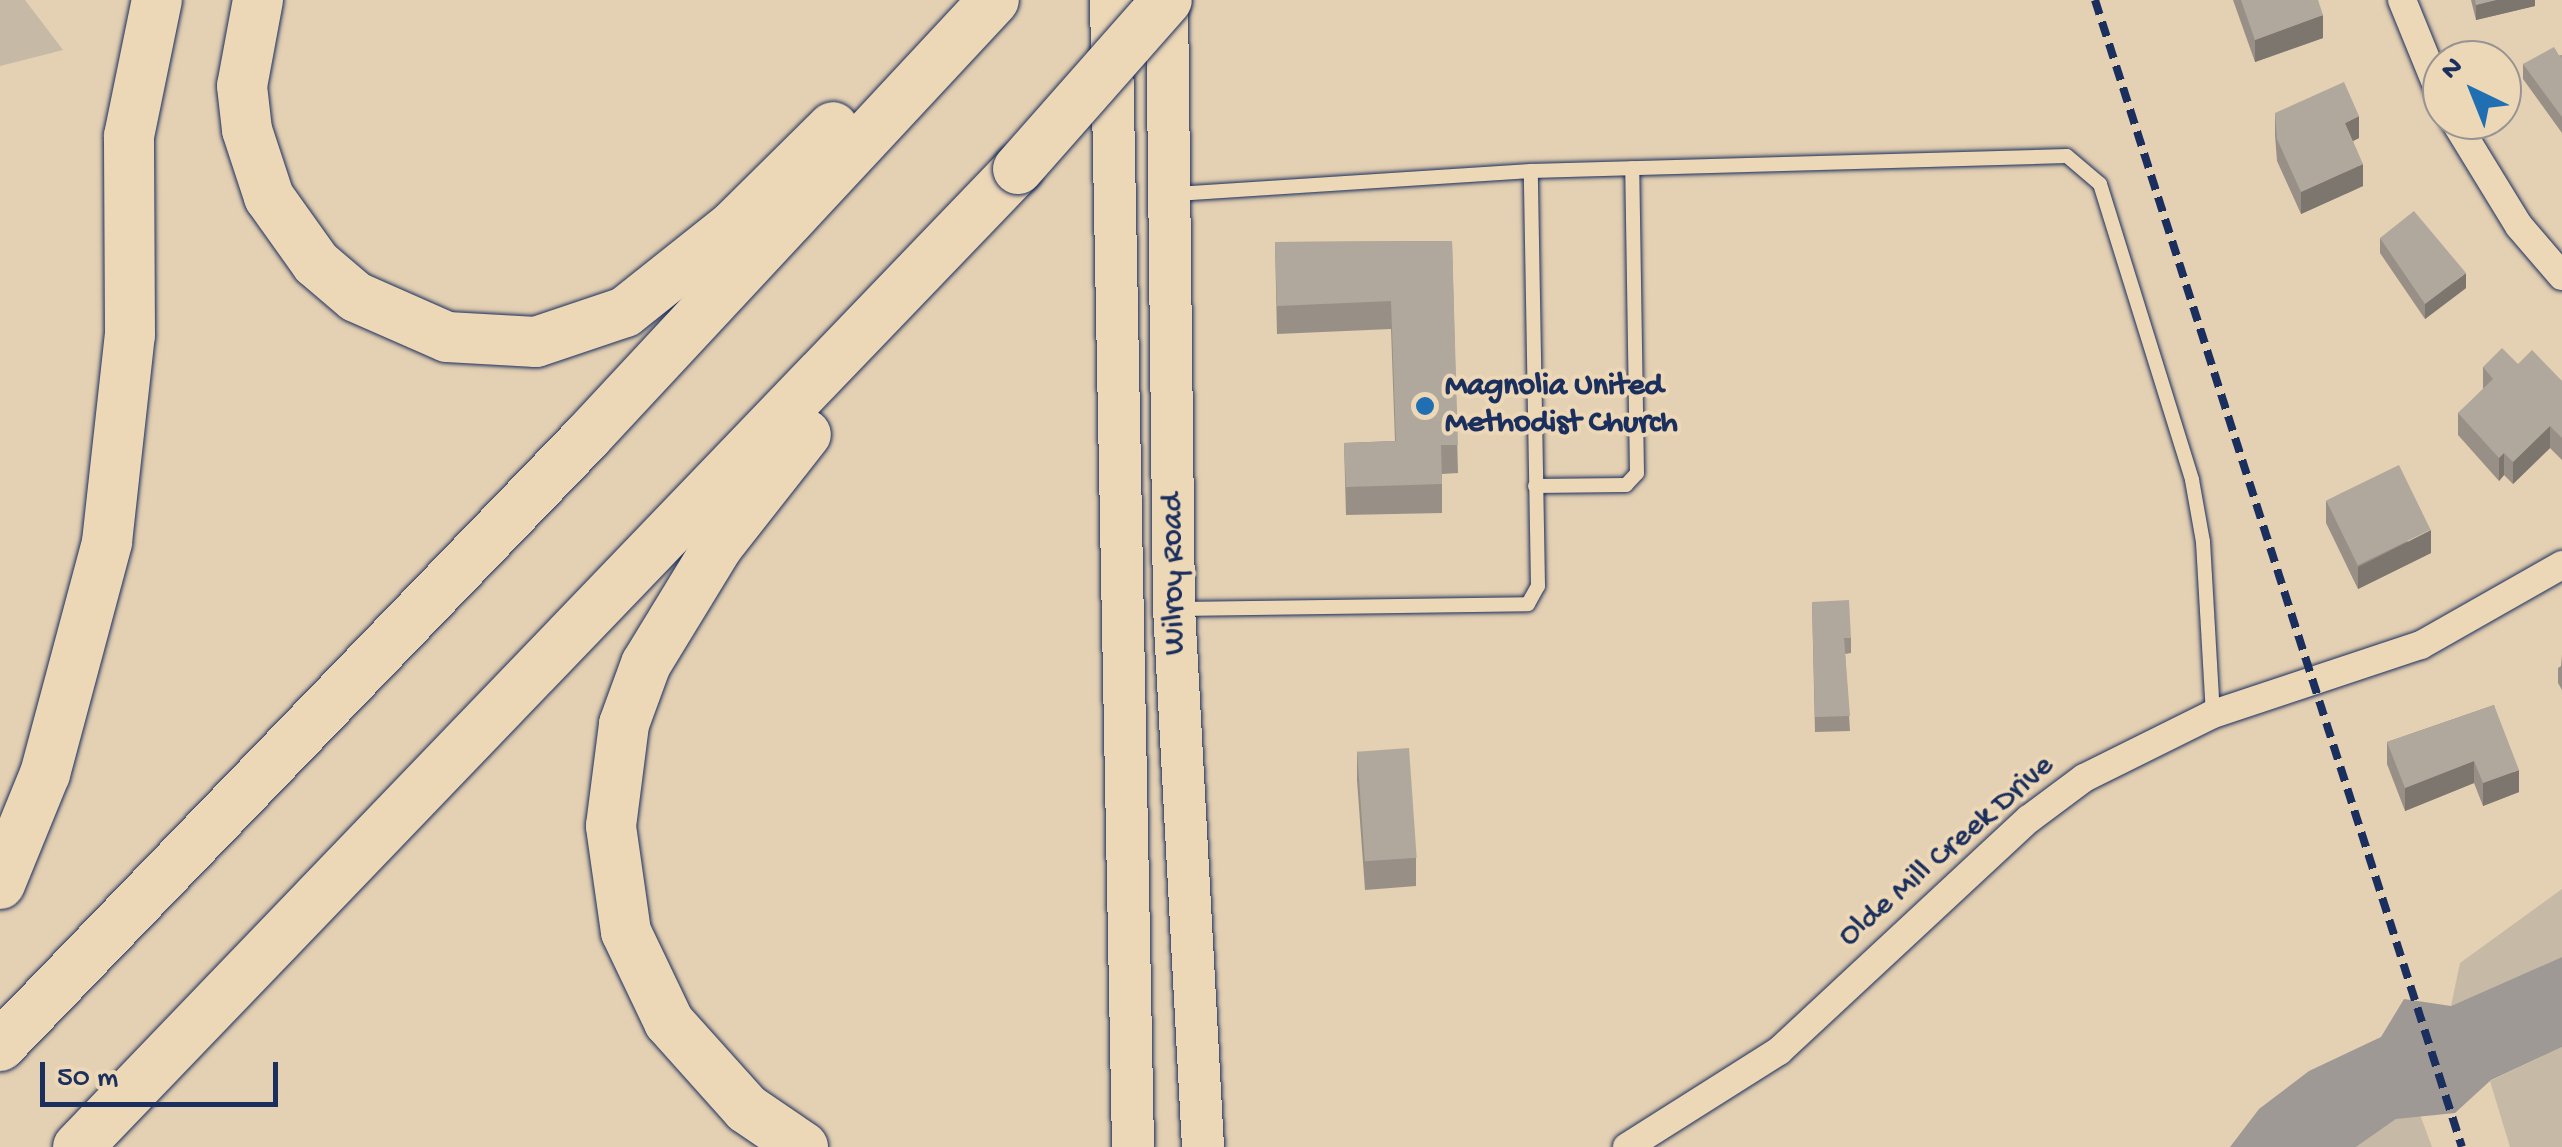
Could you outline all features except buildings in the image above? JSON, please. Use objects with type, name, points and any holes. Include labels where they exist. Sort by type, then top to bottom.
[{"type":"highway","points":[[0,884],[50,757],[107,542],[130,335],[129,136],[157,0]]},
{"type":"highway","points":[[258,0],[242,86],[247,130],[269,197],[288,228],[356,297],[430,331],[491,343],[536,342],[586,330],[653,293],[980,0]]},
{"type":"highway","points":[[0,1046],[588,437],[994,0]]},
{"type":"highway","points":[[78,1147],[1018,169],[1167,0]]},
{"type":"highway","points":[[803,1147],[748,1110],[708,1072],[644,979],[618,898],[610,826],[624,724],[646,664],[718,546],[1018,169]]},
{"type":"main road","name":"Wilroy Road","points":[[1111,0],[1133,1147]]},
{"type":"main road","name":"Wilroy Road","points":[[1167,0],[1174,608],[1203,1147]]},
{"type":"street","points":[[2402,0],[2422,49]]},
{"type":"street","points":[[2466,140],[2519,226],[2562,276]]},
{"type":"street","name":"Olde Mill Creek Drive","points":[[1626,1147],[1779,1051],[2029,818],[2144,744],[2213,714],[2421,644],[2562,565]]},
{"type":"lane","points":[[1170,194],[1531,171],[2045,152],[2086,167],[2100,184],[2192,480],[2203,542],[2213,714]]},
{"type":"lane","points":[[1535,486],[1626,484],[1637,474],[1632,168]]},
{"type":"lane","points":[[1174,608],[1528,604],[1538,586],[1531,171]]},
{"type":"shaded area","points":[[0,0],[25,0],[63,50],[0,66]]},
{"type":"shaded area","points":[[2562,889],[2562,957],[2451,1006],[2460,963]]},
{"type":"shaded area","points":[[2562,957],[2562,1047],[2491,1080],[2455,1113],[2396,1119],[2356,1147],[2230,1147],[2259,1109],[2309,1071],[2381,1037],[2404,999],[2451,1006]]},
{"type":"shaded area","points":[[2562,1047],[2562,1147],[2510,1147],[2490,1081]]},
{"type":"shaded area","points":[[2419,1112],[2432,1147],[2356,1147],[2396,1119]]},
{"type":"railway","points":[[2095,0],[2462,1147]]},
{"type":"place","name":"Magnolia United Methodist Church","points":[[1425,406]]}]
